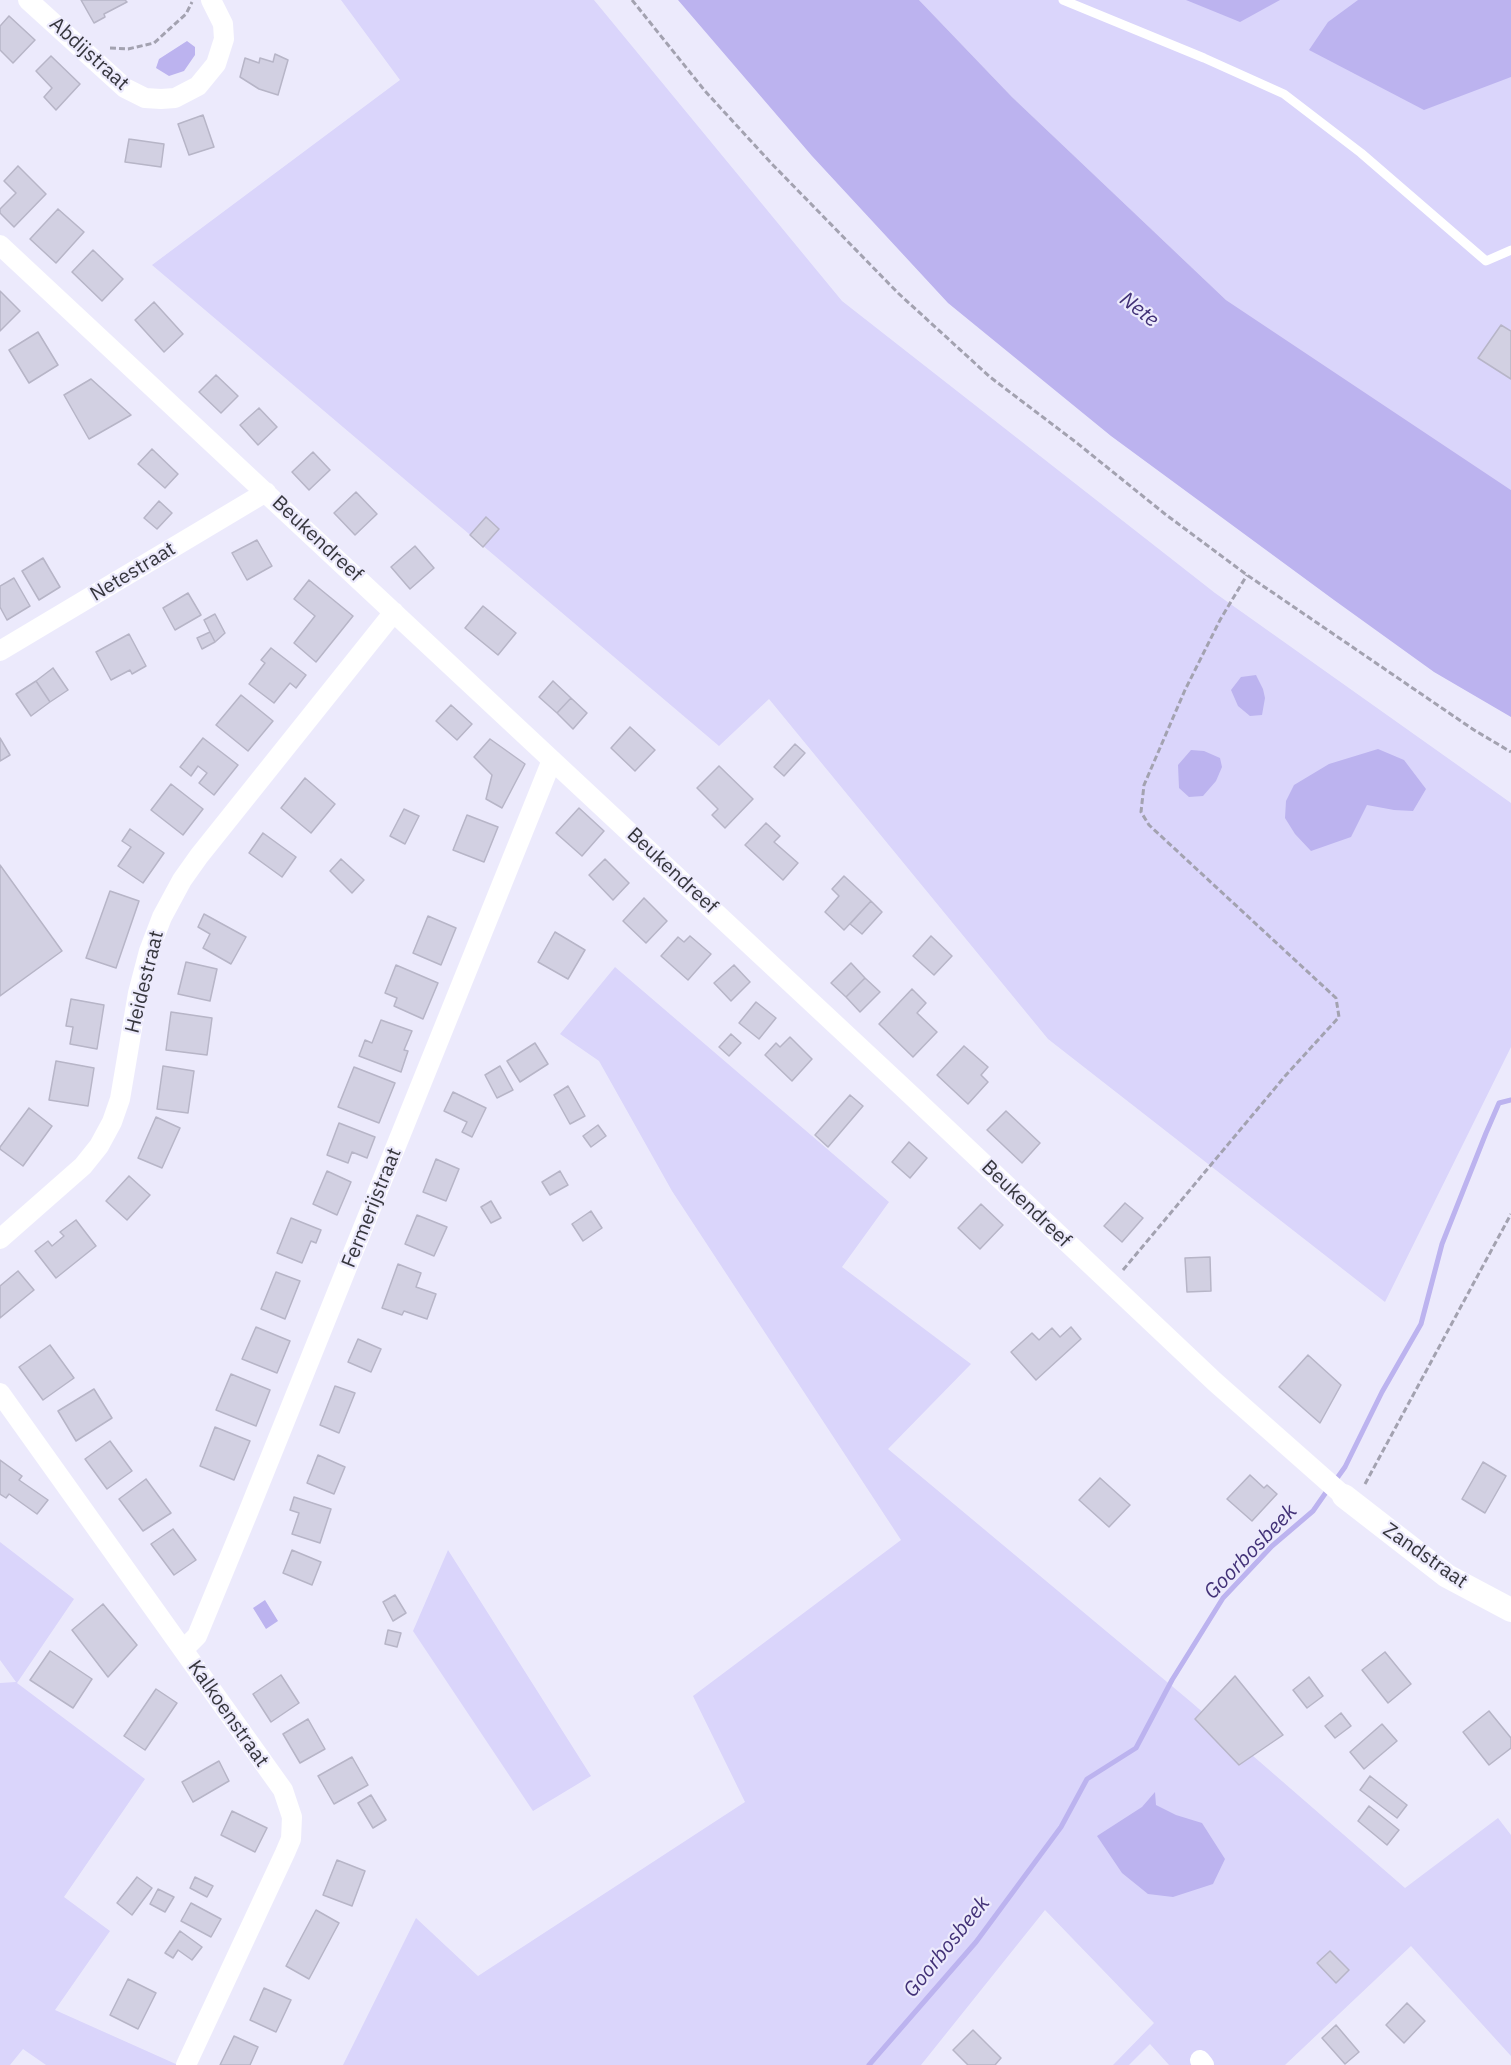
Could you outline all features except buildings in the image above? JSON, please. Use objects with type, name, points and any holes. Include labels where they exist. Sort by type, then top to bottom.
[{"type":"street","name":"Abdijstraat","points":[[28,0],[124,88],[145,98],[161,99],[181,95],[198,86],[208,75],[222,51],[223,24],[211,0]]},
{"type":"street","name":"Beukendreef","points":[[0,245],[1223,1390],[1349,1500]]},
{"type":"street","name":"Netestraat","points":[[0,651],[266,492]]},
{"type":"street","name":"Heidestraat","points":[[0,1239],[83,1166],[99,1146],[112,1122],[120,1100],[138,993],[148,951],[162,917],[182,880],[394,612]]},
{"type":"street","name":"Fermerijstraat","points":[[183,1650],[197,1636],[552,760]]},
{"type":"street","name":"Kalkoenstraat","points":[[0,1393],[283,1790],[292,1817],[293,1828],[285,1853],[186,2065]]},
{"type":"street","name":"Zandstraat","points":[[1349,1500],[1447,1576],[1511,1610]]},
{"type":"lane","points":[[1063,0],[1204,58],[1284,94],[1361,153],[1486,261],[1511,250]]},
{"type":"path","points":[[82,48],[128,49],[154,43],[186,14],[193,0]]},
{"type":"path","points":[[632,0],[720,107],[812,207],[898,293],[990,377],[1247,575],[1474,730],[1511,752]]},
{"type":"path","points":[[1110,1284],[1286,1075],[1339,1017],[1336,998],[1149,825],[1141,812],[1144,785],[1185,690],[1220,620],[1247,575]]},
{"type":"path","points":[[1349,1500],[1511,1214]]},
{"type":"shaded area","points":[[341,0],[594,0],[842,301],[1215,593],[1511,803],[1511,1047],[1385,1302],[1048,1039],[769,699],[719,746],[152,265],[400,80]]},
{"type":"shaded area","points":[[919,0],[1511,0],[1511,490],[1226,300],[1012,97]]},
{"type":"shaded area","points":[[615,967],[889,1202],[842,1267],[971,1364],[888,1449],[1191,1702],[1405,1888],[1498,1818],[1511,1835],[1511,2056],[1411,1946],[1285,2065],[1169,2065],[1150,2044],[1129,2065],[1113,2065],[1154,2023],[1045,1910],[921,2065],[343,2065],[416,1918],[478,1976],[745,1802],[693,1696],[901,1540],[672,1191],[599,1061],[560,1034]]},
{"type":"shaded area","points":[[0,1542],[74,1599],[17,1683],[145,1779],[64,1897],[110,1931],[55,2010],[178,2065],[46,2065],[23,2049],[10,2065],[0,2065],[0,1683],[16,1682],[0,1660]]},
{"type":"shaded area","points":[[448,1550],[591,1776],[533,1811],[413,1631]]},
{"type":"water","name":"Nete","points":[[678,0],[919,0],[1012,97],[1226,300],[1511,490],[1511,717],[1434,672],[1334,600],[1111,436],[948,303],[812,156]]},
{"type":"water","points":[[1186,0],[1280,0],[1240,22]]},
{"type":"water","points":[[1358,0],[1511,0],[1511,77],[1424,110],[1309,50],[1328,22]]},
{"type":"water","points":[[187,41],[195,47],[195,55],[184,71],[169,76],[156,68],[159,59]]},
{"type":"water","points":[[1256,675],[1265,698],[1262,715],[1250,716],[1238,706],[1231,690],[1241,677]]},
{"type":"water","points":[[1378,749],[1404,760],[1426,789],[1413,811],[1367,805],[1351,837],[1311,851],[1295,834],[1285,818],[1286,801],[1294,785],[1329,764]]},
{"type":"water","points":[[1191,750],[1204,751],[1220,758],[1222,767],[1216,781],[1203,796],[1189,797],[1179,788],[1178,765]]},
{"type":"water","points":[[265,1600],[278,1621],[266,1629],[253,1608]]},
{"type":"water","points":[[1155,1792],[1156,1805],[1176,1815],[1202,1823],[1225,1859],[1213,1884],[1173,1897],[1148,1894],[1122,1873],[1097,1836],[1142,1807]]},
{"type":"waterway","name":"Goorbosbeek","points":[[1335,1481],[1345,1467],[1382,1392],[1421,1324],[1442,1244],[1486,1133],[1499,1103],[1511,1100]]},
{"type":"waterway","name":"Goorbosbeek","points":[[869,2065],[976,1942],[1061,1827],[1087,1779],[1136,1748],[1172,1680],[1223,1598],[1272,1546],[1313,1511],[1329,1488]]}]
